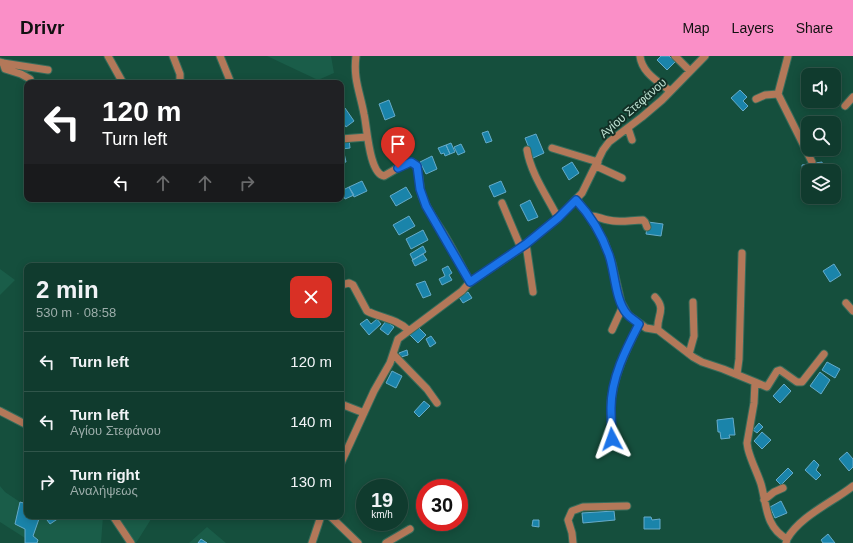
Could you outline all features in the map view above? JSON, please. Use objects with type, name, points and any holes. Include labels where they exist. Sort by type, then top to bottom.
[{"type":"street","points":[[108,56],[121,80]]},
{"type":"street","points":[[174,56],[180,74],[180,80]]},
{"type":"street","points":[[220,56],[230,80]]},
{"type":"street","points":[[356,56],[356,81],[364,114],[372,159],[377,172],[381,176],[387,175],[408,162],[413,162],[417,166],[420,189],[426,206],[470,282]]},
{"type":"street","points":[[640,56],[640,62],[645,71],[670,91]]},
{"type":"street","points":[[675,56],[690,71]]},
{"type":"street","name":"Αγίου Στεφάνου","points":[[344,456],[374,391],[394,355],[398,339],[462,291],[470,282],[523,246],[558,218],[584,190],[603,150],[609,142],[652,109],[705,56]]},
{"type":"street","points":[[788,56],[778,94],[812,162]]},
{"type":"street","points":[[1,62],[48,70]]},
{"type":"street","points":[[1,62],[5,69],[21,74],[30,79]]},
{"type":"street","points":[[756,99],[765,95],[778,94]]},
{"type":"street","points":[[845,106],[853,97]]},
{"type":"street","points":[[628,128],[632,140]]},
{"type":"street","points":[[344,139],[367,136]]},
{"type":"street","points":[[552,148],[597,164],[622,178]]},
{"type":"street","points":[[527,150],[533,170],[558,218]]},
{"type":"street","points":[[576,200],[589,216],[609,253],[623,306],[628,315],[639,324],[646,328],[658,330],[689,354],[705,363],[737,374],[767,387],[777,371],[780,370],[800,383],[805,380],[824,354]]},
{"type":"street","points":[[502,203],[523,246],[533,292]]},
{"type":"street","points":[[589,216],[592,215],[607,220],[617,221],[643,220],[646,227]]},
{"type":"street","points":[[737,374],[739,358],[742,253]]},
{"type":"street","points":[[344,284],[349,283],[353,285],[367,311],[400,324],[408,330]]},
{"type":"street","points":[[655,298],[659,302],[661,311],[657,322],[658,330]]},
{"type":"street","points":[[689,354],[694,336],[693,302]]},
{"type":"street","points":[[846,303],[853,312]]},
{"type":"street","points":[[612,330],[623,306]]},
{"type":"street","points":[[612,439],[612,394],[625,352],[639,324]]},
{"type":"street","points":[[394,355],[427,389],[438,404]]},
{"type":"street","points":[[755,382],[754,403],[747,444],[752,463],[761,484],[767,515],[778,532],[787,541],[795,529],[810,516],[853,486]]},
{"type":"street","points":[[344,405],[364,413]]},
{"type":"street","points":[[0,411],[24,424]]},
{"type":"street","points":[[764,500],[774,492],[783,488]]},
{"type":"street","points":[[573,543],[568,520],[572,511],[583,507],[627,506]]},
{"type":"street","points":[[115,519],[131,543]]},
{"type":"street","points":[[314,542],[320,519]]},
{"type":"street","points":[[333,519],[358,543]]},
{"type":"street","points":[[386,543],[410,529]]},
{"type":"shaded area","points":[[267,56],[331,56],[334,73],[318,80]]},
{"type":"shaded area","points":[[0,269],[15,280],[0,295]]},
{"type":"shaded area","points":[[0,486],[5,492],[24,503],[24,519],[103,519],[101,543],[25,543],[25,538],[0,522]]},
{"type":"shaded area","points":[[120,519],[151,519],[136,543],[134,543]]},
{"type":"shaded area","points":[[207,527],[226,543],[189,543]]},
{"type":"building","points":[[661,56],[669,56],[675,62],[667,70],[657,60]]},
{"type":"building","points":[[740,90],[747,97],[743,101],[748,106],[743,111],[731,98]]},
{"type":"building","points":[[389,100],[395,116],[385,120],[379,104]]},
{"type":"building","points":[[345,108],[354,121],[346,127],[344,124]]},
{"type":"building","points":[[488,131],[492,141],[486,143],[482,133]]},
{"type":"building","points":[[536,134],[544,153],[533,158],[525,138]]},
{"type":"building","points":[[398,137],[402,144],[390,150],[387,143]]},
{"type":"building","points":[[349,139],[350,148],[344,149],[344,140]]},
{"type":"building","points":[[451,143],[455,152],[450,154],[446,145]]},
{"type":"building","points":[[461,144],[465,152],[458,155],[454,147]]},
{"type":"building","points":[[446,145],[450,154],[445,156],[444,153],[441,154],[438,148]]},
{"type":"building","points":[[432,156],[437,169],[426,174],[420,162]]},
{"type":"building","points":[[572,162],[579,173],[569,180],[562,168]]},
{"type":"building","points":[[822,162],[822,164],[809,164]]},
{"type":"building","points":[[362,181],[367,191],[354,197],[349,187]]},
{"type":"building","points":[[501,181],[506,192],[494,197],[489,186]]},
{"type":"building","points":[[349,187],[354,195],[345,199],[344,190]]},
{"type":"building","points":[[406,187],[412,197],[396,206],[390,196]]},
{"type":"building","points":[[530,200],[538,217],[528,221],[520,205]]},
{"type":"building","points":[[409,216],[415,226],[399,235],[393,225]]},
{"type":"building","points":[[648,222],[663,224],[661,236],[646,234]]},
{"type":"building","points":[[423,230],[428,240],[411,249],[406,239]]},
{"type":"building","points":[[423,246],[426,252],[413,260],[410,254]]},
{"type":"building","points":[[423,254],[427,260],[415,266],[412,260]]},
{"type":"building","points":[[834,264],[841,275],[830,282],[823,271]]},
{"type":"building","points":[[448,266],[452,273],[449,275],[452,280],[442,285],[439,279],[445,276],[442,269]]},
{"type":"building","points":[[425,281],[431,295],[423,298],[416,284]]},
{"type":"building","points":[[468,292],[472,298],[463,303],[459,297]]},
{"type":"building","points":[[367,319],[371,324],[377,319],[381,324],[369,335],[360,324]]},
{"type":"building","points":[[386,321],[394,327],[388,335],[380,329]]},
{"type":"building","points":[[418,327],[426,335],[418,343],[410,335]]},
{"type":"building","points":[[431,336],[436,343],[430,347],[426,339]]},
{"type":"building","points":[[407,350],[408,355],[401,357],[399,353]]},
{"type":"building","points":[[827,362],[840,369],[835,378],[822,370]]},
{"type":"building","points":[[392,371],[402,376],[396,388],[386,383]]},
{"type":"building","points":[[820,372],[830,380],[821,394],[810,386]]},
{"type":"building","points":[[784,384],[791,391],[780,403],[773,396]]},
{"type":"building","points":[[424,401],[430,406],[419,417],[414,412]]},
{"type":"building","points":[[733,418],[735,435],[729,435],[730,438],[721,439],[720,432],[718,432],[717,420]]},
{"type":"building","points":[[759,423],[763,427],[757,433],[753,430]]},
{"type":"building","points":[[762,432],[771,440],[762,449],[754,441]]},
{"type":"building","points":[[847,452],[853,459],[853,467],[849,471],[839,459]]},
{"type":"building","points":[[814,460],[819,465],[816,470],[821,475],[816,480],[805,470]]},
{"type":"building","points":[[788,468],[793,473],[781,485],[776,480]]},
{"type":"building","points":[[781,501],[787,513],[775,518],[770,507]]},
{"type":"building","points":[[20,502],[24,503],[24,519],[39,519],[33,536],[38,540],[37,543],[25,543],[25,529],[15,524]]},
{"type":"building","points":[[614,511],[615,520],[583,523],[582,513]]},
{"type":"building","points":[[644,517],[651,517],[652,520],[660,519],[660,529],[644,529]]},
{"type":"building","points":[[46,519],[58,519],[50,524]]},
{"type":"building","points":[[533,520],[539,520],[539,527],[532,526]]},
{"type":"building","points":[[828,534],[835,543],[823,543],[821,540]]},
{"type":"building","points":[[201,539],[207,543],[198,543]]},
{"type":"route","points":[[398,168],[408,162],[414,163],[417,166],[420,189],[426,206],[470,282],[521,248],[558,218],[576,200],[584,209],[604,241],[609,253],[621,302],[628,315],[639,324],[625,352],[612,394],[612,439]]}]
